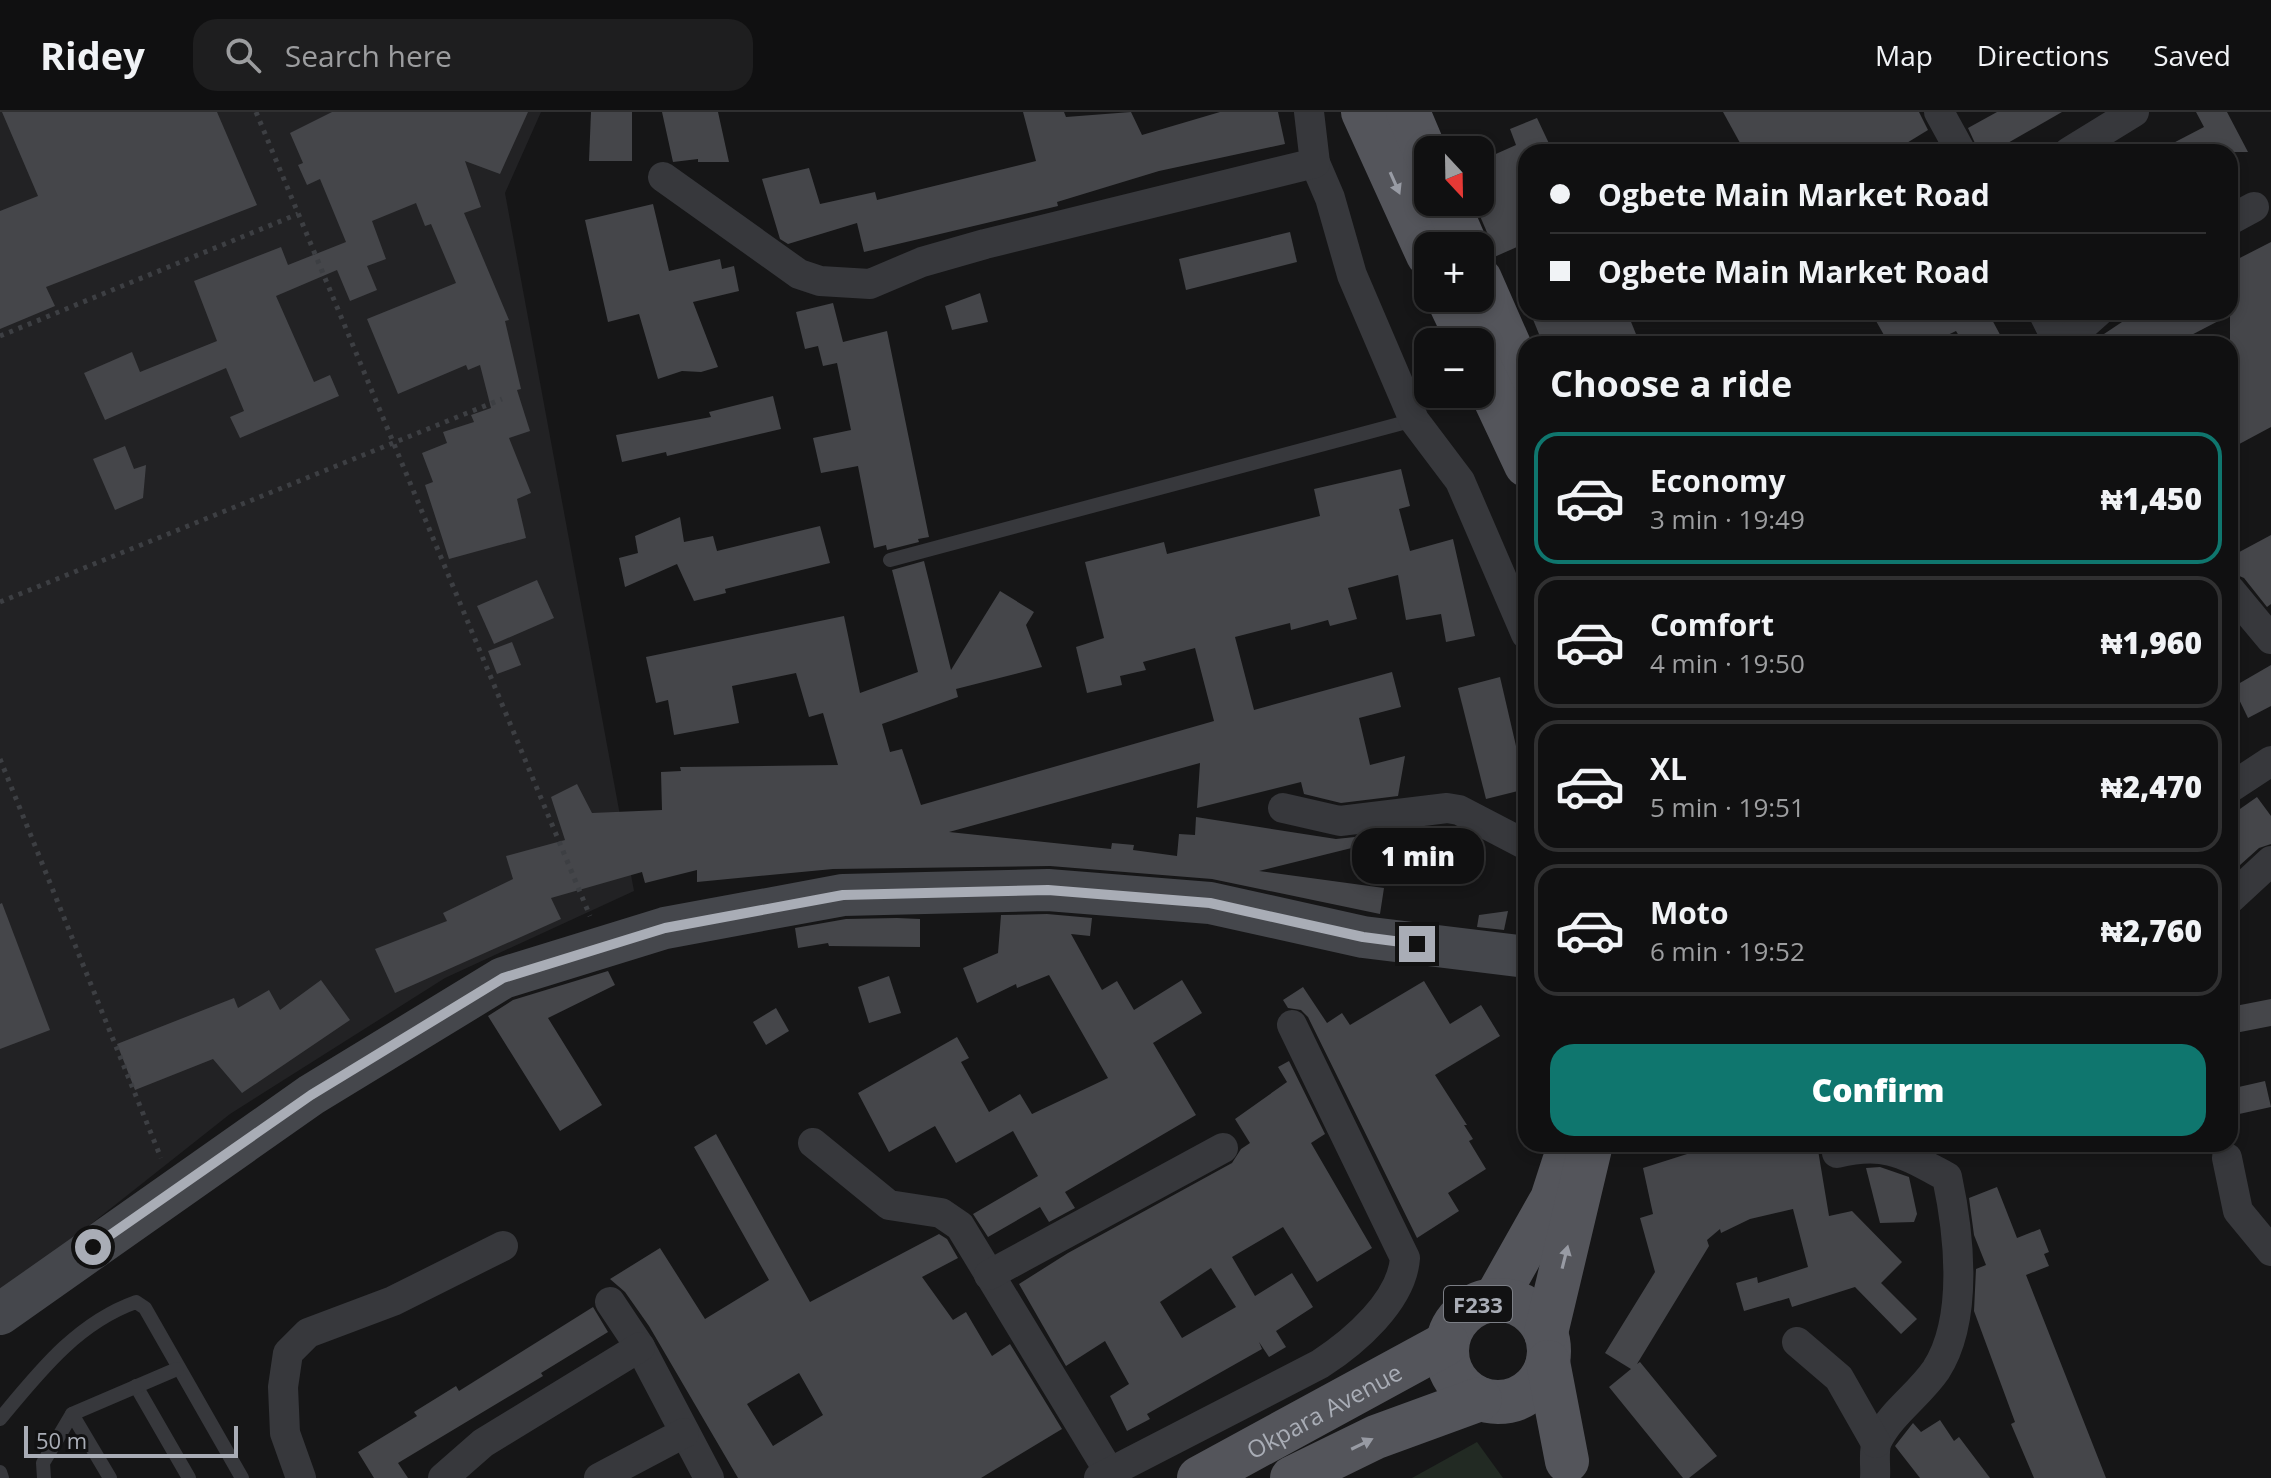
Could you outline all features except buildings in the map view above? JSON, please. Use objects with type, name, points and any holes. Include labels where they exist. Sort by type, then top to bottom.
[{"type":"main road","points":[[1363,112],[1418,232]]},
{"type":"main road","points":[[1408,112],[1418,136]]},
{"type":"main road","points":[[1494,311],[1518,366]]},
{"type":"main road","points":[[1494,397],[1518,448]]},
{"type":"main road","name":"F233","points":[[1495,1300],[1552,1199],[1567,1152]]},
{"type":"main road","name":"F233","points":[[1499,1398],[1534,1387],[1547,1347],[1589,1152]]},
{"type":"main road","name":"F233","points":[[1495,1300],[1526,1308],[1538,1319],[1547,1347],[1572,1470],[1499,1398],[1454,1377],[1448,1360],[1447,1343],[1453,1327],[1464,1313],[1478,1304],[1495,1300]]},
{"type":"main road","name":"Okpara Avenue","points":[[1199,1478],[1447,1343]]},
{"type":"main road","name":"Okpara Avenue","points":[[1292,1478],[1376,1437],[1499,1398]]},
{"type":"street","points":[[1309,112],[1315,163],[1330,198],[1352,275],[1414,420],[1460,481],[1518,615]]},
{"type":"street","points":[[1939,112],[1957,144]]},
{"type":"street","points":[[2082,144],[2134,112]]},
{"type":"street","points":[[663,177],[799,274],[820,281],[870,284],[922,262],[985,244],[1315,163]]},
{"type":"street","points":[[2070,336],[2088,320]]},
{"type":"street","points":[[2238,600],[2271,639]]},
{"type":"street","points":[[2238,783],[2271,761]]},
{"type":"street","points":[[1283,808],[1340,821],[1447,808],[1459,810],[1518,841]]},
{"type":"street","points":[[2238,892],[2271,861]]},
{"type":"street","points":[[0,1314],[311,1095],[503,978],[665,928],[843,895],[1048,890],[1210,903],[1363,937],[1518,956]]},
{"type":"street","points":[[813,1143],[889,1205],[941,1213],[954,1220],[1107,1476],[1320,1364],[1349,1345],[1380,1309],[1404,1273],[1405,1258],[1292,1025]]},
{"type":"street","points":[[989,1275],[1223,1148]]},
{"type":"street","points":[[1876,1443],[1909,1398],[1937,1368],[1952,1338],[1958,1243],[1947,1177],[1900,1152]]},
{"type":"street","points":[[2227,1158],[2238,1211],[2271,1251]]},
{"type":"street","points":[[301,1478],[285,1433],[283,1387],[288,1353],[308,1333],[393,1301],[503,1246]]},
{"type":"street","points":[[610,1302],[640,1347],[709,1478]]},
{"type":"street","points":[[1797,1342],[1839,1378],[1876,1443],[1875,1478]]},
{"type":"street","points":[[443,1478],[483,1443],[640,1347]]},
{"type":"street","points":[[599,1478],[684,1433]]},
{"type":"lane","points":[[890,560],[1414,420]]},
{"type":"lane","points":[[0,1419],[63,1345],[121,1308],[136,1302],[145,1308],[177,1369],[242,1478]]},
{"type":"lane","points":[[44,1478],[43,1463],[72,1414],[177,1369]]},
{"type":"lane","points":[[136,1386],[189,1478]]},
{"type":"lane","points":[[72,1414],[110,1478]]},
{"type":"lane","points":[[0,1472],[2,1478]]},
{"type":"path","points":[[256,112],[605,947]]},
{"type":"path","points":[[0,336],[298,214]]},
{"type":"path","points":[[0,602],[502,399]]},
{"type":"path","points":[[0,759],[174,1191]]},
{"type":"shaded area","points":[[0,112],[541,112],[505,193],[634,891],[445,978],[230,1114],[0,1296]]},
{"type":"shaded area","points":[[1477,1442],[1503,1478],[1412,1478]]},
{"type":"route","points":[[93,1247],[311,1095],[503,978],[665,928],[843,895],[1048,890],[1210,903],[1363,937],[1417,944]]}]
